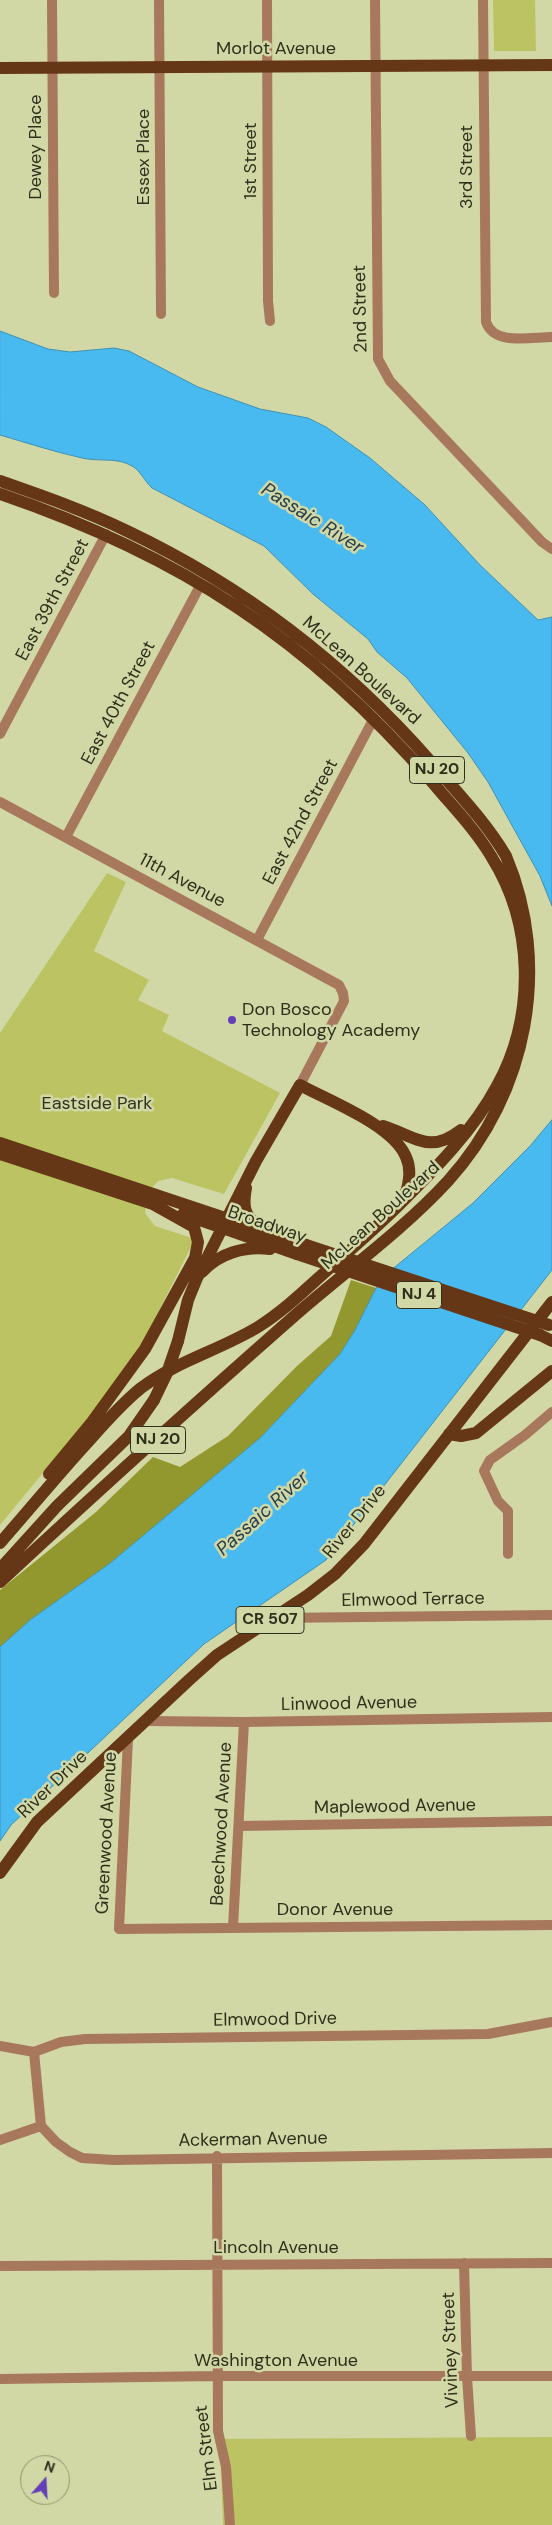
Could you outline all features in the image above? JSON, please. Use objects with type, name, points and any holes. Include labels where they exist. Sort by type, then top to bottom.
[{"type":"main road","name":"Morlot Avenue","points":[[0,68],[552,65]]},
{"type":"main road","name":"McLean Boulevard","points":[[0,481],[94,516],[185,560],[276,619],[366,694],[429,760],[503,851],[518,881],[529,913],[535,946],[536,980],[530,1029],[514,1078],[482,1136],[451,1177],[416,1211],[291,1318],[0,1582]]},
{"type":"main road","name":"McLean Boulevard","points":[[0,1543],[99,1429],[134,1394],[172,1368],[241,1336],[271,1318],[340,1260],[402,1202],[478,1116],[504,1074],[519,1026],[525,979],[523,947],[517,917],[507,886],[482,842],[426,775],[374,718],[288,643],[201,584],[106,534],[2,498]]},
{"type":"main road","points":[[0,1569],[57,1506],[128,1436],[154,1400],[168,1373],[188,1300],[197,1278],[282,1113],[300,1085],[372,1123],[418,1141],[436,1143],[452,1137],[478,1116]]},
{"type":"main road","points":[[372,1123],[393,1139],[407,1158],[409,1181],[402,1202]]},
{"type":"main road","name":"Broadway","points":[[0,1143],[548,1338]]},
{"type":"main road","name":"Broadway","points":[[0,1154],[153,1198]]},
{"type":"main road","points":[[248,1177],[243,1203],[246,1214],[252,1222],[301,1249]]},
{"type":"main road","points":[[18,1522],[45,1479],[92,1422],[145,1349],[194,1258],[198,1242],[194,1227],[153,1198]]},
{"type":"main road","points":[[197,1278],[217,1259],[239,1250],[263,1248],[301,1249]]},
{"type":"main road","name":"Broadway","points":[[301,1249],[551,1325]]},
{"type":"main road","name":"River Drive","points":[[0,1873],[37,1822],[217,1655],[308,1595],[341,1568],[364,1544],[552,1302]]},
{"type":"main road","points":[[449,1434],[461,1436],[476,1433],[552,1371]]},
{"type":"street","name":"Dewey Place","points":[[52,0],[54,294]]},
{"type":"street","name":"Essex Place","points":[[159,0],[161,314]]},
{"type":"street","name":"1st Street","points":[[267,0],[270,321]]},
{"type":"street","name":"2nd Street","points":[[375,0],[377,352],[381,367],[390,381],[542,542],[552,549]]},
{"type":"street","name":"3rd Street","points":[[483,0],[484,315],[490,332],[503,337],[552,337]]},
{"type":"street","name":"East 39th Street","points":[[0,734],[106,534]]},
{"type":"street","name":"East 40th Street","points":[[66,837],[201,584]]},
{"type":"street","name":"East 42nd Street","points":[[258,940],[374,718]]},
{"type":"street","name":"11th Avenue","points":[[0,802],[334,982],[343,993],[342,1005],[300,1085]]},
{"type":"street","points":[[508,1554],[508,1511],[498,1501],[484,1471],[490,1460],[526,1435],[552,1412]]},
{"type":"street","name":"Elmwood Terrace","points":[[273,1618],[552,1615]]},
{"type":"street","name":"Linwood Avenue","points":[[146,1721],[244,1722],[552,1717]]},
{"type":"street","name":"Beechwood Avenue","points":[[233,1927],[244,1722]]},
{"type":"street","name":"Greenwood Avenue","points":[[119,1929],[128,1739]]},
{"type":"street","name":"Maplewood Avenue","points":[[239,1826],[552,1820]]},
{"type":"street","name":"Donor Avenue","points":[[119,1929],[552,1925]]},
{"type":"street","name":"Elmwood Drive","points":[[34,2052],[61,2042],[85,2039],[488,2034],[552,2022]]},
{"type":"street","points":[[0,2046],[34,2052],[41,2126],[0,2140]]},
{"type":"street","name":"Ackerman Avenue","points":[[41,2126],[56,2142],[82,2158],[114,2160],[216,2156],[552,2153]]},
{"type":"street","name":"Elm Street","points":[[216,2156],[218,2432],[227,2474],[230,2525]]},
{"type":"street","name":"Viviney Street","points":[[464,2263],[467,2377],[471,2436]]},
{"type":"street","name":"Lincoln Avenue","points":[[0,2266],[552,2263]]},
{"type":"street","name":"Washington Avenue","points":[[0,2379],[217,2376],[552,2376]]},
{"type":"green space","points":[[493,0],[535,0],[536,51],[494,51]]},
{"type":"green space","name":"Eastside Park","points":[[107,873],[126,882],[94,951],[149,980],[138,1000],[169,1015],[162,1031],[280,1093],[224,1194],[172,1178],[158,1181],[148,1192],[145,1213],[155,1226],[195,1239],[145,1338],[117,1383],[0,1525],[0,1033]]},
{"type":"green space","points":[[552,2437],[552,2525],[223,2525],[220,2439]]},
{"type":"shaded area","points":[[351,1280],[376,1288],[355,1330],[340,1354],[260,1438],[109,1564],[30,1620],[0,1647],[0,1590],[96,1512],[153,1457],[180,1467],[228,1436],[297,1366],[331,1336]]},
{"type":"water","name":"Passaic River","points":[[0,331],[48,349],[70,352],[114,348],[129,351],[198,387],[260,409],[308,418],[326,427],[370,458],[425,505],[480,565],[538,620],[552,617],[552,906],[540,876],[488,782],[468,753],[407,678],[377,652],[368,639],[313,594],[264,546],[152,488],[138,470],[126,463],[82,458],[0,435]]},
{"type":"water","name":"Passaic River","points":[[552,1120],[552,1270],[326,1560],[204,1644],[11,1825],[0,1841],[0,1647],[30,1620],[109,1564],[260,1438],[340,1354],[355,1330],[376,1288],[390,1271],[473,1203],[530,1146]]},
{"type":"place","name":"Don Bosco Technology Academy","points":[[232,1020]]}]
